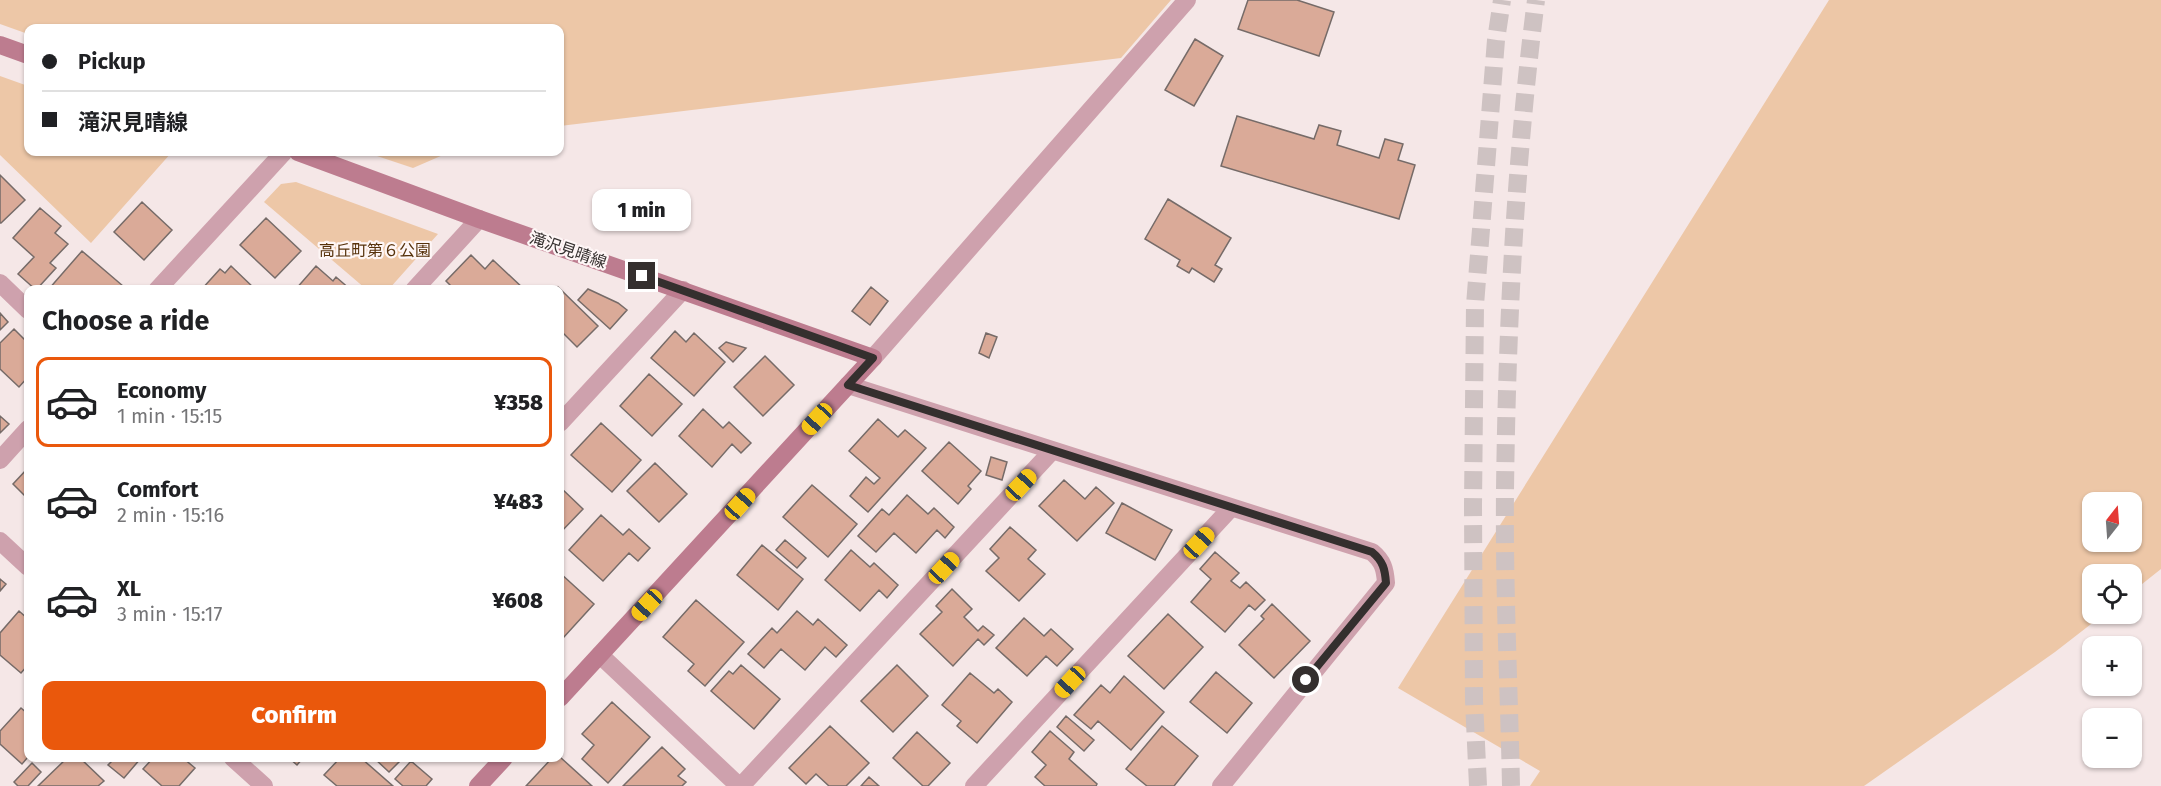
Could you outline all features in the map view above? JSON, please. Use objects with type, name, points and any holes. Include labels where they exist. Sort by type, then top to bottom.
[{"type":"street","points":[[564,694],[873,358],[1187,0]]},
{"type":"street","points":[[0,45],[24,54]]},
{"type":"street","points":[[162,285],[280,156]]},
{"type":"street","name":"滝沢見晴線","points":[[309,156],[479,219],[873,358]]},
{"type":"street","points":[[419,285],[479,219]]},
{"type":"street","points":[[0,283],[24,306]]},
{"type":"street","points":[[564,419],[683,290]]},
{"type":"street","points":[[848,385],[1372,552],[1380,558],[1385,569],[1386,583],[1221,786]]},
{"type":"street","points":[[0,460],[24,433]]},
{"type":"street","points":[[600,655],[740,786],[1052,451]]},
{"type":"street","points":[[974,786],[1231,508]]},
{"type":"street","points":[[0,541],[24,563]]},
{"type":"street","points":[[237,762],[264,786]]},
{"type":"street","points":[[478,786],[500,762]]},
{"type":"green space","points":[[0,0],[1171,0],[1121,58],[564,126],[564,24],[24,24],[24,33],[0,24]]},
{"type":"green space","points":[[1829,0],[2161,0],[2161,569],[2142,584],[2142,564],[2082,564],[2082,624],[2091,624],[2055,652],[1864,786],[1530,786],[1540,771],[1398,688]]},
{"type":"green space","points":[[0,76],[24,85],[24,156],[168,156],[91,243],[0,155]]},
{"type":"green space","points":[[377,156],[441,156],[413,168]]},
{"type":"green space","name":"高丘町第６公園","points":[[296,182],[438,234],[393,285],[361,285],[264,202],[281,184]]},
{"type":"building","points":[[1248,0],[1297,0],[1334,12],[1319,56],[1238,29]]},
{"type":"building","points":[[1195,39],[1223,56],[1194,106],[1165,90]]},
{"type":"building","points":[[1237,116],[1314,139],[1319,125],[1341,131],[1337,145],[1379,158],[1385,139],[1403,144],[1398,160],[1415,165],[1399,219],[1221,166]]},
{"type":"building","points":[[0,175],[25,200],[1,223],[0,223]]},
{"type":"building","points":[[1168,199],[1231,238],[1215,265],[1222,269],[1214,282],[1192,268],[1189,273],[1177,266],[1180,260],[1145,239]]},
{"type":"building","points":[[142,202],[172,230],[144,260],[114,232]]},
{"type":"building","points":[[40,208],[61,226],[55,233],[68,244],[50,263],[56,268],[41,285],[30,285],[18,274],[34,257],[13,238]]},
{"type":"building","points":[[266,218],[301,251],[275,278],[240,245]]},
{"type":"building","points":[[82,251],[122,285],[52,285]]},
{"type":"building","points":[[471,255],[485,269],[493,260],[520,285],[450,285],[446,281]]},
{"type":"building","points":[[231,266],[251,285],[206,285],[220,269],[225,273]]},
{"type":"building","points":[[316,266],[333,281],[336,277],[345,285],[299,285]]},
{"type":"building","points":[[871,287],[888,301],[870,325],[852,311]]},
{"type":"building","points":[[588,289],[618,303],[627,310],[610,329],[578,300]]},
{"type":"building","points":[[564,293],[598,326],[577,347],[564,334]]},
{"type":"building","points":[[0,313],[8,322],[0,330]]},
{"type":"building","points":[[14,329],[24,339],[24,381],[19,387],[0,369],[0,343]]},
{"type":"building","points":[[675,331],[686,342],[694,333],[725,362],[694,396],[651,358]]},
{"type":"building","points":[[986,333],[997,337],[989,358],[979,353]]},
{"type":"building","points":[[726,342],[746,348],[733,362],[719,348]]},
{"type":"building","points":[[765,356],[794,385],[763,416],[734,387]]},
{"type":"building","points":[[649,374],[682,404],[652,436],[620,406]]},
{"type":"building","points":[[703,409],[723,428],[729,422],[751,443],[741,453],[732,444],[712,467],[679,436]]},
{"type":"building","points":[[0,416],[9,424],[0,433]]},
{"type":"building","points":[[878,419],[898,437],[905,430],[926,448],[868,512],[850,496],[866,477],[874,484],[880,478],[849,451]]},
{"type":"building","points":[[601,423],[641,460],[612,492],[571,455]]},
{"type":"building","points":[[949,442],[981,471],[968,486],[971,489],[958,504],[922,471]]},
{"type":"building","points":[[991,457],[1007,462],[1002,480],[986,475]]},
{"type":"building","points":[[655,463],[687,494],[659,522],[627,491]]},
{"type":"building","points":[[24,472],[24,495],[13,484]]},
{"type":"building","points":[[1064,480],[1085,499],[1096,487],[1114,503],[1077,541],[1039,506]]},
{"type":"building","points":[[812,485],[857,524],[828,557],[783,517]]},
{"type":"building","points":[[564,491],[583,509],[564,529]]},
{"type":"building","points":[[907,495],[928,514],[934,508],[954,527],[945,538],[937,530],[916,553],[894,533],[876,552],[858,536],[882,509],[889,515]]},
{"type":"building","points":[[1122,503],[1172,530],[1155,560],[1106,533]]},
{"type":"building","points":[[601,515],[623,535],[629,529],[650,548],[638,561],[629,553],[603,581],[569,550]]},
{"type":"building","points":[[1010,527],[1036,550],[1028,559],[1045,574],[1019,601],[986,571],[999,558],[990,549]]},
{"type":"building","points":[[785,540],[806,558],[797,568],[776,550]]},
{"type":"building","points":[[762,545],[803,579],[778,610],[737,575]]},
{"type":"building","points":[[851,550],[870,567],[874,563],[898,585],[887,598],[879,590],[860,611],[825,580]]},
{"type":"building","points":[[1215,552],[1239,573],[1231,581],[1240,588],[1246,582],[1265,600],[1255,610],[1249,605],[1225,632],[1191,602],[1211,579],[1200,569]]},
{"type":"building","points":[[564,577],[594,604],[564,637]]},
{"type":"building","points":[[0,579],[6,584],[0,591]]},
{"type":"building","points":[[952,589],[972,609],[964,617],[978,631],[983,626],[994,635],[984,645],[978,639],[953,666],[920,634],[942,612],[936,606]]},
{"type":"building","points":[[696,600],[744,642],[705,686],[688,671],[694,664],[663,637]]},
{"type":"building","points":[[1272,604],[1310,641],[1274,678],[1239,645],[1264,619],[1261,616]]},
{"type":"building","points":[[19,611],[24,615],[24,670],[21,673],[0,655],[0,633]]},
{"type":"building","points":[[797,611],[813,625],[818,619],[847,645],[836,657],[825,647],[805,670],[781,649],[764,668],[748,654],[772,628],[777,633]]},
{"type":"building","points":[[1168,614],[1203,647],[1164,689],[1128,656]]},
{"type":"building","points":[[1024,618],[1044,636],[1051,629],[1073,649],[1057,666],[1046,656],[1027,676],[996,648]]},
{"type":"building","points":[[741,665],[780,699],[754,729],[711,691],[729,671],[733,674]]},
{"type":"building","points":[[897,665],[928,696],[893,732],[861,701]]},
{"type":"building","points":[[1216,672],[1252,703],[1227,733],[1190,702]]},
{"type":"building","points":[[970,673],[994,693],[998,689],[1012,702],[977,743],[957,726],[961,721],[942,705]]},
{"type":"building","points":[[1124,676],[1164,712],[1131,750],[1098,721],[1091,729],[1074,715],[1101,685],[1110,693]]},
{"type":"building","points":[[612,702],[650,737],[608,783],[582,759],[594,745],[582,734]]},
{"type":"building","points":[[21,708],[24,711],[24,762],[22,764],[0,744],[0,731]]},
{"type":"building","points":[[1066,716],[1094,740],[1084,751],[1057,727]]},
{"type":"building","points":[[830,726],[869,763],[846,786],[829,786],[816,774],[806,784],[789,768]]},
{"type":"building","points":[[1162,726],[1198,756],[1174,786],[1147,786],[1126,769]]},
{"type":"building","points":[[1050,731],[1074,752],[1069,759],[1097,784],[1096,786],[1045,786],[1035,777],[1046,765],[1032,752]]},
{"type":"building","points":[[917,732],[950,763],[928,786],[923,786],[893,758]]},
{"type":"building","points":[[662,747],[685,769],[678,776],[686,782],[682,786],[623,786]]},
{"type":"building","points":[[564,761],[592,786],[526,786],[548,762]]},
{"type":"building","points":[[63,762],[84,762],[104,781],[98,786],[38,786]]},
{"type":"building","points":[[111,762],[138,762],[124,778],[108,765]]},
{"type":"building","points":[[149,762],[188,762],[195,768],[179,786],[162,786],[143,769]]},
{"type":"building","points":[[336,762],[366,762],[393,786],[337,786],[324,775]]},
{"type":"building","points":[[378,762],[399,762],[389,772]]},
{"type":"building","points":[[412,762],[432,779],[426,786],[403,786],[395,779]]},
{"type":"building","points":[[32,763],[41,772],[28,786],[18,786],[14,782]]},
{"type":"building","points":[[869,777],[879,786],[861,786]]},
{"type":"tunnel","points":[[1478,786],[1474,701],[1475,305],[1496,40],[1502,0]]},
{"type":"tunnel","points":[[1511,786],[1506,601],[1506,429],[1517,183],[1536,0]]},
{"type":"route","points":[[642,276],[873,358],[848,385],[1372,552],[1380,558],[1385,569],[1386,583],[1306,680]]}]
